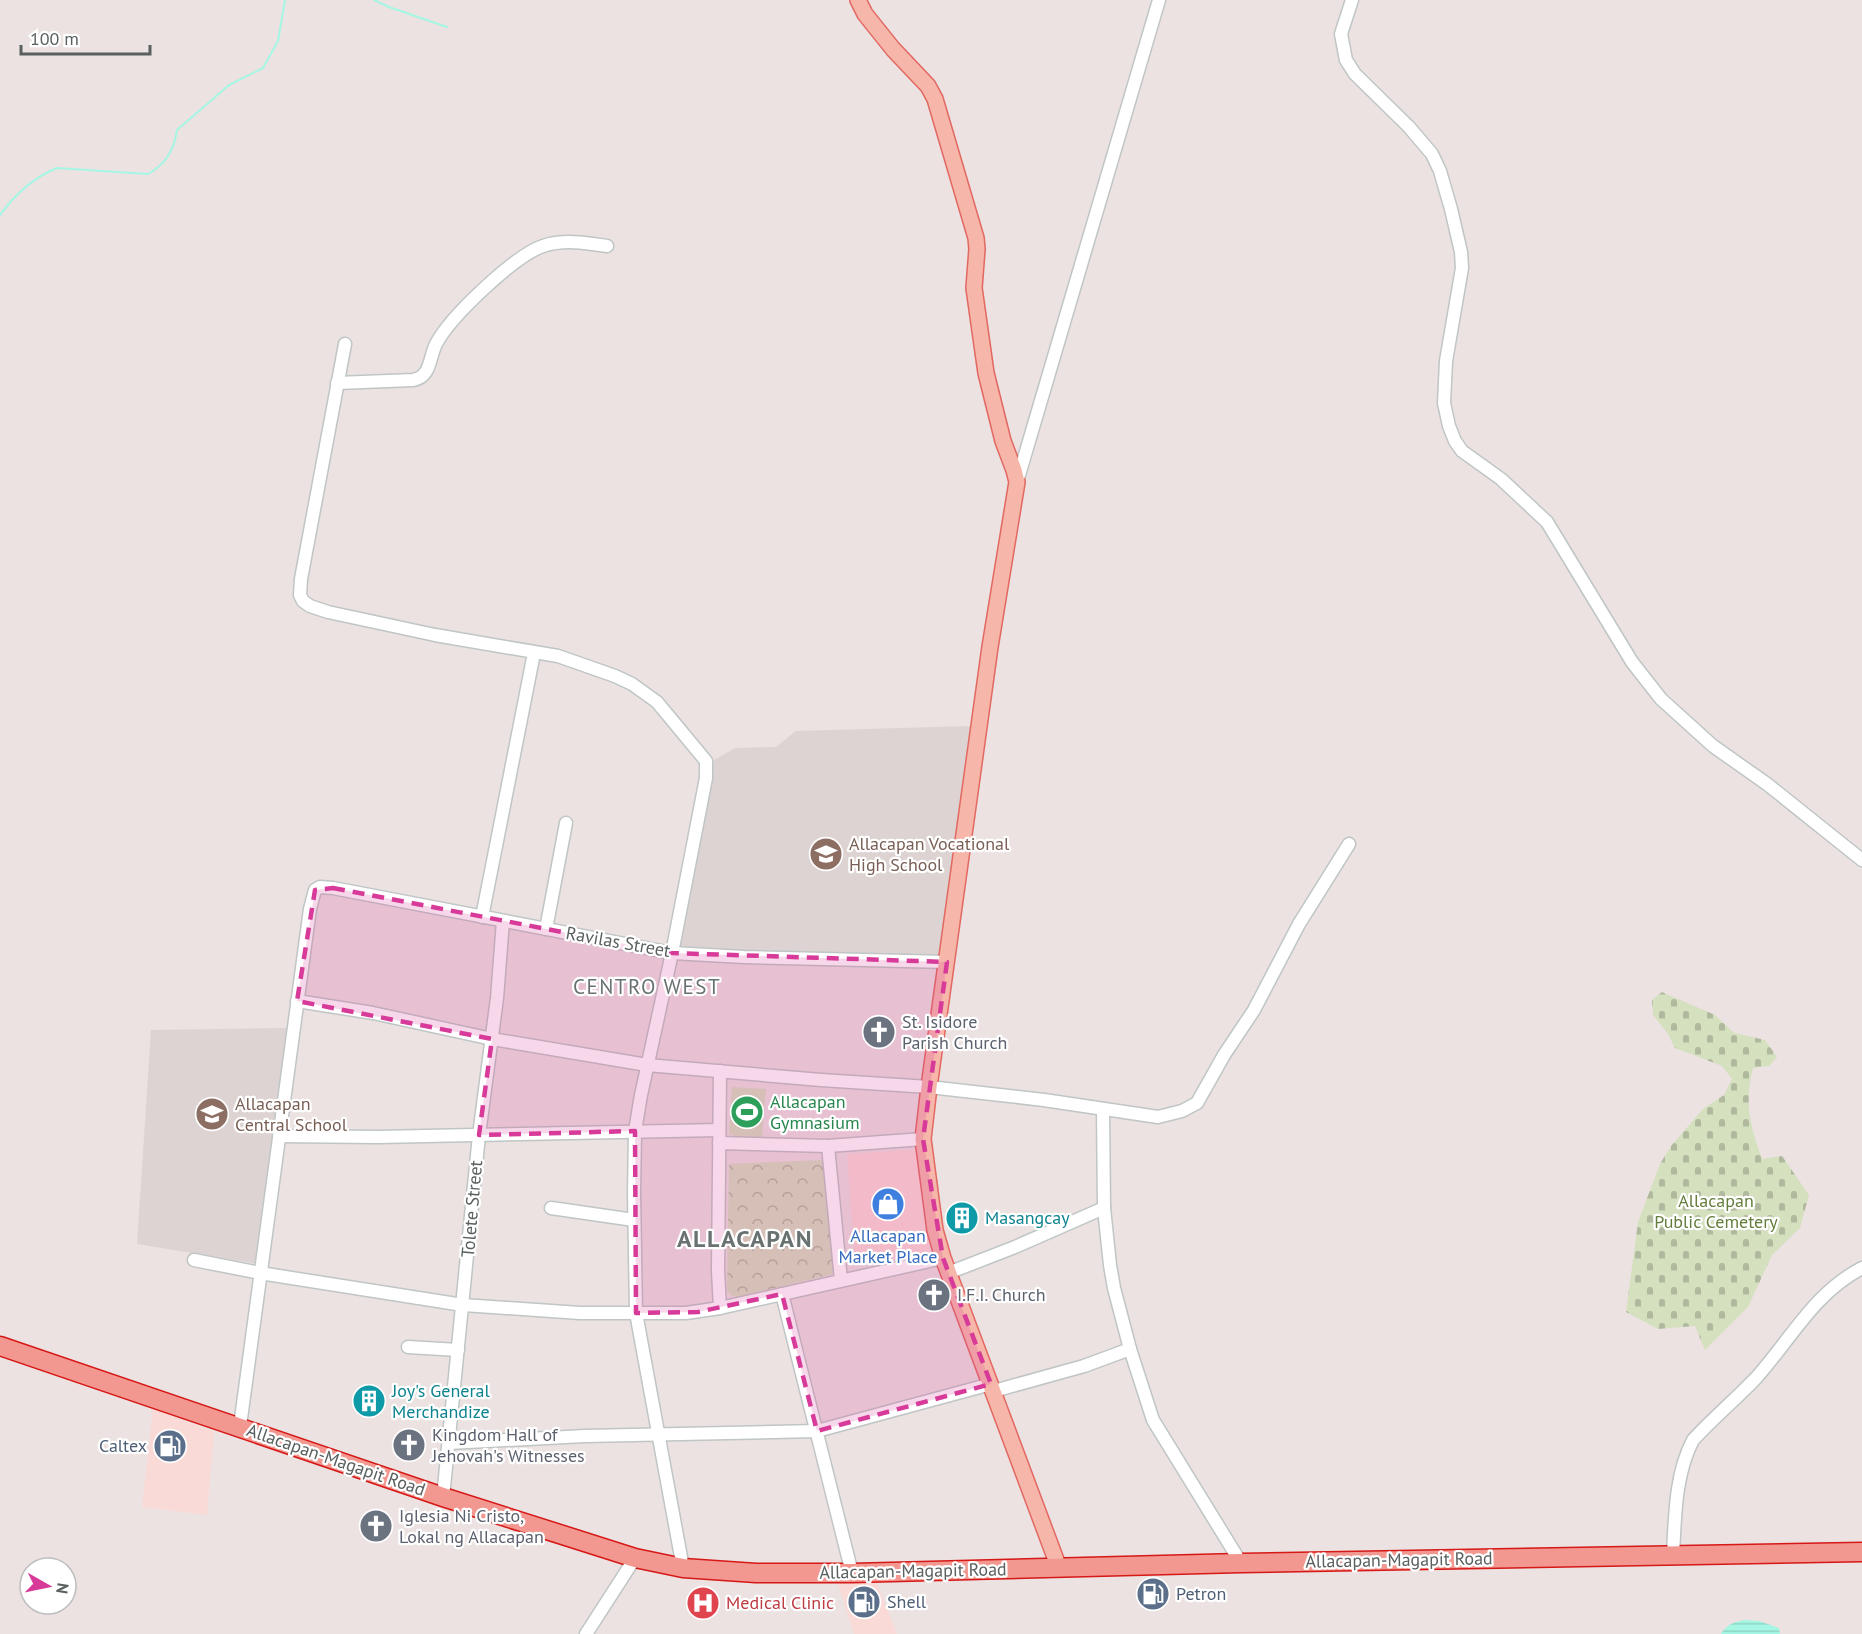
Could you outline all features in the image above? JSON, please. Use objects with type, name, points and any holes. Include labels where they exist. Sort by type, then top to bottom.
[{"type":"highway","name":"Allacapan-Magapit Road","points":[[0,1346],[443,1497],[635,1558],[683,1568],[756,1573],[852,1573],[1241,1563],[1862,1552]]},
{"type":"main road","points":[[858,0],[865,14],[892,49],[928,86],[940,113],[975,238],[977,249],[974,288],[986,373],[1003,441],[1017,482],[990,647],[923,1139],[935,1230],[945,1265],[1059,1568]]},
{"type":"street","points":[[1017,482],[1159,0]]},
{"type":"street","points":[[1352,0],[1341,34],[1346,60],[1355,74],[1409,127],[1432,154],[1440,171],[1456,230],[1462,268],[1446,361],[1444,403],[1455,441],[1462,451],[1501,479],[1547,522],[1632,662],[1661,699],[1719,751],[1767,784],[1862,860]]},
{"type":"street","points":[[337,383],[423,378],[435,345],[442,334],[506,268],[544,246],[572,242],[607,246]]},
{"type":"street","points":[[345,344],[301,579],[300,595],[303,601],[328,612],[435,635],[558,656],[615,676],[632,684],[657,702],[706,761],[706,778],[635,1131],[636,1313],[683,1568]]},
{"type":"street","points":[[482,917],[534,653]]},
{"type":"street","points":[[546,929],[566,823]]},
{"type":"street","points":[[240,1426],[297,1000],[373,1013],[492,1039],[647,1065],[929,1087],[1158,1117],[1182,1111],[1197,1102],[1224,1055],[1254,1010],[1299,924],[1349,844]]},
{"type":"street","name":"Ravilas Street","points":[[297,1000],[310,909],[315,890],[326,887],[672,953],[947,962]]},
{"type":"street","name":"Tolete Street","points":[[443,1497],[479,1135],[492,1039],[502,921]]},
{"type":"street","points":[[720,1071],[720,1308]]},
{"type":"street","points":[[1103,1108],[1104,1208],[1113,1288],[1130,1348],[1154,1420],[1241,1563]]},
{"type":"street","points":[[279,1136],[378,1137],[635,1131],[828,1146],[923,1139]]},
{"type":"street","points":[[828,1146],[841,1280]]},
{"type":"street","points":[[551,1208],[634,1220]]},
{"type":"street","points":[[194,1260],[260,1273],[463,1305],[580,1313],[686,1313],[720,1308],[841,1280],[945,1265],[1015,1247],[1104,1208]]},
{"type":"street","points":[[1673,1555],[1674,1514],[1686,1452],[1693,1440],[1758,1376],[1790,1333],[1825,1295],[1862,1268]]},
{"type":"street","points":[[782,1294],[852,1573]]},
{"type":"street","points":[[408,1347],[458,1350]]},
{"type":"street","points":[[449,1443],[585,1436],[817,1431],[1084,1366],[1130,1348]]},
{"type":"street","points":[[586,1634],[635,1558]]},
{"type":"highlighted area","points":[[333,888],[672,953],[947,962],[923,1139],[943,1258],[991,1384],[817,1431],[782,1294],[698,1312],[636,1313],[635,1131],[479,1135],[492,1039],[297,1001],[315,890]]},
{"type":"shaded area","name":"Allacapan Vocational High School","points":[[971,726],[943,955],[678,949],[714,760],[735,748],[776,747],[796,731]]},
{"type":"shaded area","name":"Allacapan Central School","points":[[288,1028],[259,1264],[137,1244],[151,1030]]},
{"type":"shaded area","name":"Allacapan Market Place","points":[[922,1149],[930,1254],[855,1260],[847,1154]]},
{"type":"shaded area","points":[[153,1408],[214,1432],[207,1515],[142,1507]]},
{"type":"shaded area","points":[[874,1576],[897,1634],[854,1634],[837,1581]]},
{"type":"shaded area","points":[[1745,1620],[1759,1621],[1779,1628],[1780,1634],[1721,1634],[1731,1624]]},
{"type":"green space","name":"Allacapan Public Cemetery","points":[[1662,992],[1715,1015],[1734,1033],[1765,1040],[1777,1057],[1769,1066],[1753,1068],[1749,1103],[1754,1136],[1762,1159],[1782,1156],[1809,1195],[1800,1228],[1772,1255],[1748,1307],[1705,1350],[1695,1326],[1658,1329],[1626,1312],[1638,1222],[1660,1164],[1671,1146],[1703,1109],[1724,1095],[1732,1079],[1722,1066],[1675,1048],[1668,1034],[1653,1015],[1652,1000]]},
{"type":"green space","name":"Allacapan Gymnasium","points":[[732,1087],[766,1089],[762,1137],[755,1137],[754,1142],[733,1141],[734,1135],[729,1134]]},
{"type":"green space","points":[[824,1160],[834,1274],[737,1297],[730,1295],[727,1289],[729,1164]]},
{"type":"waterway","points":[[0,215],[25,188],[40,176],[57,168],[148,174],[160,166],[174,144],[177,130],[229,85],[263,68],[278,41],[285,0]]},
{"type":"waterway","points":[[374,0],[447,27]]},
{"type":"place","name":"Allacapan Vocational High School","points":[[826,854]]},
{"type":"place","name":"St. Isidore Parish Church","points":[[879,1032]]},
{"type":"place","name":"Allacapan Gymnasium","points":[[747,1112]]},
{"type":"place","name":"Allacapan Central School","points":[[212,1114]]},
{"type":"place","name":"Allacapan Market Place","points":[[888,1204]]},
{"type":"place","name":"Masangcay","points":[[962,1218]]},
{"type":"place","name":"I.F.I. Church","points":[[934,1295]]},
{"type":"place","name":"Joy's General Merchandize","points":[[369,1401]]},
{"type":"place","name":"Kingdom Hall of Jehovah's Witnesses","points":[[409,1445]]},
{"type":"place","name":"Caltex","points":[[170,1446]]},
{"type":"place","name":"Iglesia Ni Cristo, Lokal ng Allacapan","points":[[376,1526]]},
{"type":"place","name":"Petron","points":[[1153,1594]]},
{"type":"place","name":"Shell","points":[[864,1602]]},
{"type":"place","name":"Medical Clinic","points":[[703,1603]]},
{"type":"district","name":"CENTRO WEST","points":[[647,987]]},
{"type":"district","name":"ALLACAPAN","points":[[745,1239]]}]
